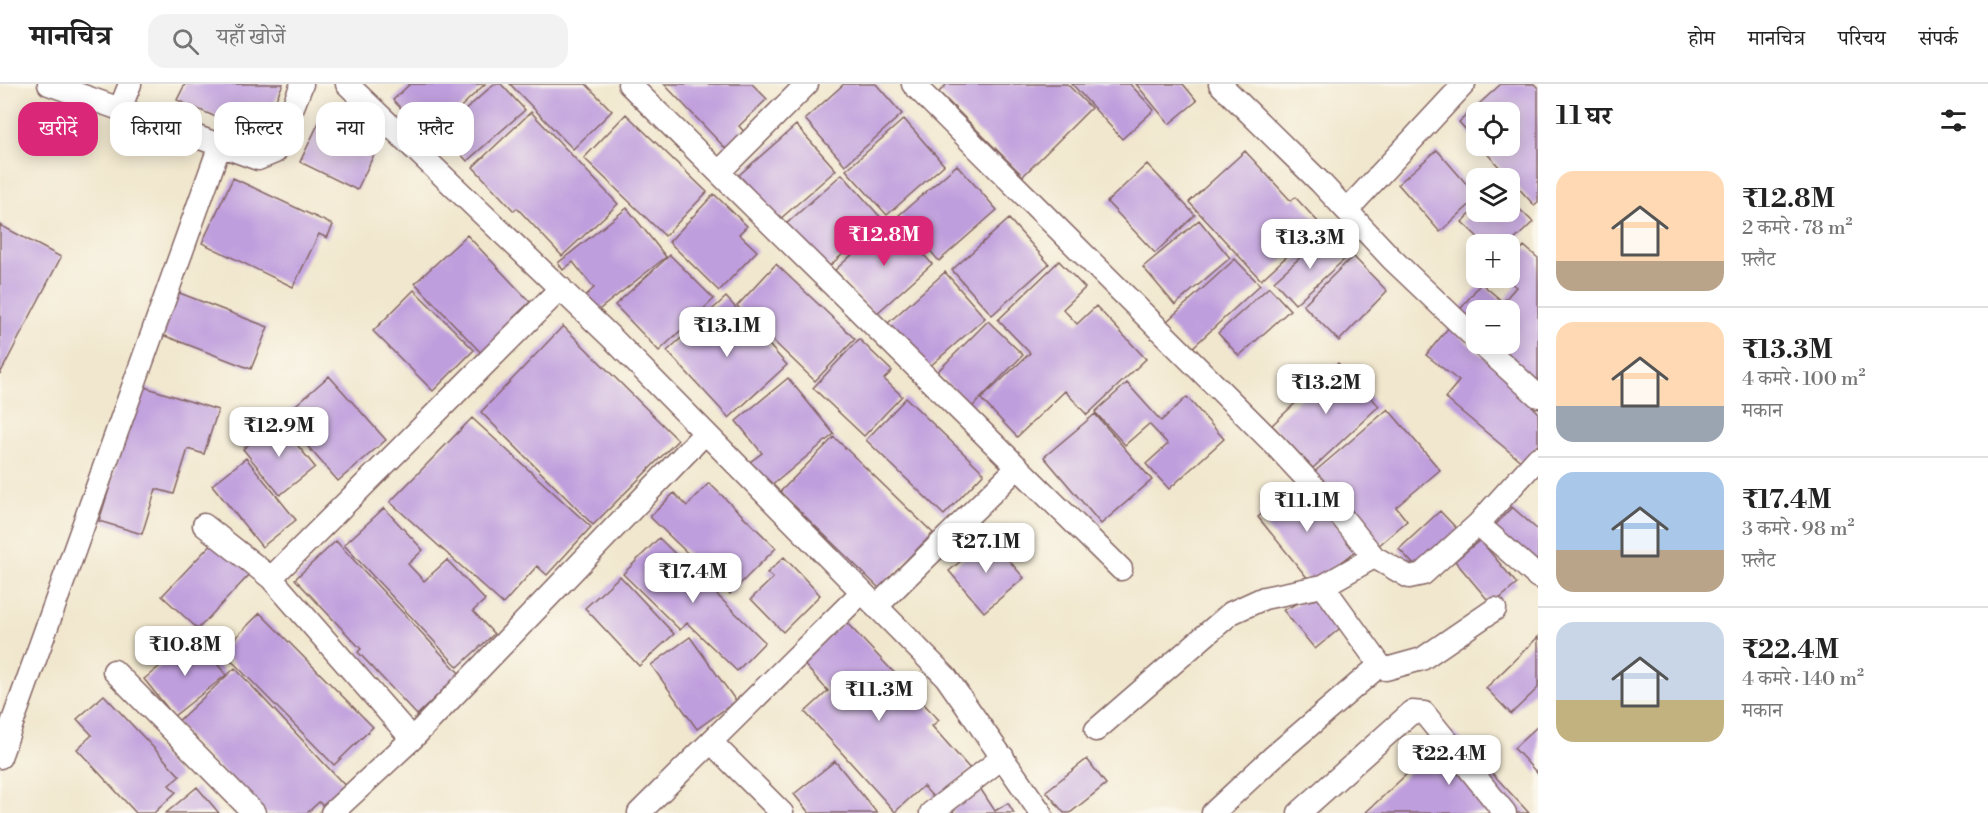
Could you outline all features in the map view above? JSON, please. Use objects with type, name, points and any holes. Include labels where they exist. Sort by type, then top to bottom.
[{"type":"street","points":[[49,84],[110,105]]},
{"type":"street","points":[[122,102],[130,84]]},
{"type":"street","points":[[295,102],[302,84]]},
{"type":"street","points":[[347,84],[561,288],[946,677],[1041,813]]},
{"type":"street","points":[[629,84],[1121,569]]},
{"type":"street","points":[[719,172],[807,84]]},
{"type":"street","points":[[914,84],[1276,446],[1341,516],[1374,557],[1409,577],[1423,574],[1478,524],[1538,458]]},
{"type":"street","points":[[1220,84],[1347,210],[1392,259],[1466,329]]},
{"type":"street","points":[[1347,210],[1464,84]]},
{"type":"street","points":[[0,757],[216,156]]},
{"type":"street","points":[[250,156],[258,159],[265,156]]},
{"type":"street","points":[[270,578],[561,288]]},
{"type":"street","points":[[1492,354],[1538,396]]},
{"type":"street","points":[[332,813],[412,739],[705,433]]},
{"type":"street","points":[[639,813],[711,742],[1018,467]]},
{"type":"street","points":[[1478,524],[1538,577]]},
{"type":"street","points":[[204,525],[270,578],[412,739]]},
{"type":"street","points":[[1096,730],[1232,613],[1264,598],[1323,586],[1374,557]]},
{"type":"street","points":[[1323,586],[1380,665],[1386,669],[1422,659],[1495,609]]},
{"type":"street","points":[[1214,813],[1274,756],[1380,665]]},
{"type":"street","points":[[114,671],[254,813]]},
{"type":"street","points":[[1299,813],[1412,712],[1424,713],[1505,813]]},
{"type":"street","points":[[711,742],[782,813]]},
{"type":"street","points":[[931,813],[1003,757]]},
{"type":"building","points":[[185,84],[283,84],[275,102],[214,102],[214,116],[202,111],[202,102],[177,100]]},
{"type":"building","points":[[410,84],[485,84],[466,102],[397,102],[397,104],[393,100]]},
{"type":"building","points":[[494,84],[501,84],[525,110],[474,155],[474,102]]},
{"type":"building","points":[[510,84],[586,84],[612,111],[573,149]]},
{"type":"building","points":[[664,84],[752,84],[767,99],[739,126],[746,134],[728,151]]},
{"type":"building","points":[[844,84],[876,84],[902,114],[845,165],[805,119]]},
{"type":"building","points":[[947,84],[1067,84],[1091,108],[1023,176],[939,92]]},
{"type":"building","points":[[1072,84],[1130,84],[1154,110],[1122,139]]},
{"type":"building","points":[[1136,84],[1183,84],[1197,101],[1169,124]]},
{"type":"building","points":[[1501,84],[1534,84],[1538,88],[1538,202],[1534,205],[1520,190],[1520,168],[1500,168],[1489,156],[1520,156],[1520,102],[1481,102]]},
{"type":"building","points":[[531,112],[618,204],[562,256],[517,208],[514,211],[473,167]]},
{"type":"building","points":[[626,114],[707,192],[665,236],[584,158]]},
{"type":"building","points":[[1466,116],[1466,130],[1459,122]]},
{"type":"building","points":[[904,119],[944,165],[887,215],[846,170]]},
{"type":"building","points":[[796,125],[836,170],[779,220],[739,175]]},
{"type":"building","points":[[316,129],[316,156],[373,156],[357,190],[300,162]]},
{"type":"building","points":[[1437,150],[1466,183],[1466,208],[1440,232],[1398,184]]},
{"type":"building","points":[[1245,151],[1291,201],[1295,197],[1321,225],[1261,280],[1189,202]]},
{"type":"building","points":[[463,156],[473,156],[467,161]]},
{"type":"building","points":[[1147,164],[1195,215],[1155,253],[1107,202]]},
{"type":"building","points":[[957,165],[997,210],[939,261],[899,215]]},
{"type":"building","points":[[842,174],[882,219],[825,270],[785,225]]},
{"type":"building","points":[[233,178],[333,225],[327,238],[319,234],[293,287],[202,243]]},
{"type":"building","points":[[714,194],[747,226],[739,234],[757,251],[719,291],[669,242]]},
{"type":"building","points":[[627,208],[666,257],[596,312],[584,297],[594,288],[573,262],[563,270],[558,263]]},
{"type":"building","points":[[1520,210],[1533,222],[1520,234],[1475,234],[1462,222],[1466,218],[1466,222],[1520,222]]},
{"type":"building","points":[[892,219],[932,264],[875,315],[835,270]]},
{"type":"building","points":[[1009,219],[1049,264],[992,315],[952,270]]},
{"type":"building","points":[[1199,220],[1230,258],[1175,305],[1143,267]]},
{"type":"building","points":[[0,225],[61,257],[0,374]]},
{"type":"building","points":[[467,235],[530,302],[513,318],[517,323],[483,355],[415,283]]},
{"type":"building","points":[[1325,235],[1346,258],[1295,304],[1274,281]]},
{"type":"building","points":[[1524,246],[1538,258],[1538,387],[1503,354],[1520,354],[1520,300],[1505,300],[1515,288],[1520,288],[1520,251]]},
{"type":"building","points":[[670,255],[714,299],[659,351],[615,305]]},
{"type":"building","points":[[1353,256],[1387,291],[1339,341],[1303,305]]},
{"type":"building","points":[[1235,259],[1260,285],[1191,349],[1166,322]]},
{"type":"building","points":[[1059,261],[1085,288],[1063,309],[1077,324],[1096,306],[1146,359],[1087,415],[1065,391],[1017,437],[981,399],[1030,353],[998,320]]},
{"type":"building","points":[[776,264],[855,339],[815,381],[737,306]]},
{"type":"building","points":[[945,272],[985,318],[928,368],[888,323]]},
{"type":"building","points":[[1269,287],[1290,310],[1239,356],[1218,333]]},
{"type":"building","points":[[1477,288],[1487,288],[1501,300],[1468,300]]},
{"type":"building","points":[[414,290],[474,350],[433,391],[373,331]]},
{"type":"building","points":[[177,292],[268,327],[251,369],[160,334]]},
{"type":"building","points":[[726,297],[787,365],[729,418],[667,351]]},
{"type":"building","points":[[1466,302],[1466,318],[1459,311]]},
{"type":"building","points":[[988,321],[1023,355],[972,407],[937,372]]},
{"type":"building","points":[[563,326],[678,440],[593,525],[481,412]]},
{"type":"building","points":[[1449,327],[1466,342],[1466,354],[1481,354],[1538,403],[1534,408],[1538,412],[1538,445],[1523,463],[1445,398],[1459,381],[1426,355]]},
{"type":"building","points":[[859,339],[892,371],[884,379],[902,396],[864,436],[813,388]]},
{"type":"building","points":[[1338,363],[1379,406],[1313,468],[1272,425]]},
{"type":"building","points":[[329,376],[386,440],[338,481],[282,417]]},
{"type":"building","points":[[788,378],[834,434],[770,487],[750,462],[762,453],[736,421]]},
{"type":"building","points":[[1127,383],[1161,421],[1187,397],[1224,439],[1169,489],[1146,464],[1168,444],[1149,424],[1125,445],[1095,412]]},
{"type":"building","points":[[141,386],[218,410],[204,454],[188,449],[174,494],[156,489],[142,534],[99,521]]},
{"type":"building","points":[[906,398],[984,473],[944,515],[866,440]]},
{"type":"building","points":[[1388,409],[1440,470],[1396,507],[1407,521],[1376,548],[1313,473]]},
{"type":"building","points":[[1095,414],[1152,480],[1101,524],[1044,457]]},
{"type":"building","points":[[472,418],[591,527],[547,575],[537,566],[503,604],[390,502]]},
{"type":"building","points":[[278,421],[315,467],[280,495],[243,449]]},
{"type":"building","points":[[834,437],[933,533],[879,588],[780,492]]},
{"type":"building","points":[[246,458],[296,520],[262,547],[212,485]]},
{"type":"building","points":[[1301,481],[1357,550],[1313,585],[1258,517]]},
{"type":"building","points":[[709,483],[776,548],[730,594],[650,517],[674,493],[687,506]]},
{"type":"building","points":[[1512,507],[1538,530],[1538,573],[1490,531]]},
{"type":"building","points":[[384,508],[423,550],[408,564],[424,581],[447,560],[485,600],[473,611],[494,634],[458,667],[344,545]]},
{"type":"building","points":[[1440,511],[1459,531],[1418,569],[1399,549]]},
{"type":"building","points":[[989,537],[1024,578],[984,612],[949,571]]},
{"type":"building","points":[[659,538],[765,642],[737,671],[687,623],[680,630],[623,574]]},
{"type":"building","points":[[215,540],[251,573],[198,629],[162,596]]},
{"type":"building","points":[[1480,540],[1517,584],[1492,605],[1455,561]]},
{"type":"building","points":[[336,541],[460,674],[417,715],[358,652],[361,649],[295,579]]},
{"type":"building","points":[[784,557],[820,595],[783,632],[751,599],[773,578],[767,573]]},
{"type":"building","points":[[620,576],[674,634],[639,666],[585,608]]},
{"type":"building","points":[[1316,595],[1344,625],[1315,649],[1283,610]]},
{"type":"building","points":[[260,613],[373,727],[334,765],[222,651]]},
{"type":"building","points":[[845,621],[939,720],[932,726],[971,770],[936,800],[923,786],[895,812],[805,712],[828,691],[801,661]]},
{"type":"building","points":[[196,637],[226,675],[174,716],[144,679]]},
{"type":"building","points":[[690,637],[736,701],[697,729],[651,665]]},
{"type":"building","points":[[1538,637],[1538,688],[1511,714],[1486,688]]},
{"type":"building","points":[[235,668],[349,790],[327,810],[319,802],[307,813],[263,813],[176,723]]},
{"type":"building","points":[[104,695],[180,776],[169,785],[176,792],[154,813],[136,813],[77,749],[92,735],[77,719]]},
{"type":"building","points":[[1538,726],[1538,774],[1514,748]]},
{"type":"building","points":[[1453,731],[1529,813],[1365,813]]},
{"type":"building","points":[[1087,759],[1106,784],[1070,813],[1064,813],[1046,791]]},
{"type":"building","points":[[835,761],[877,813],[809,813],[794,794]]},
{"type":"building","points":[[197,787],[219,813],[166,813]]},
{"type":"building","points":[[980,788],[995,811],[1008,803],[1014,813],[954,813],[952,810]]}]
